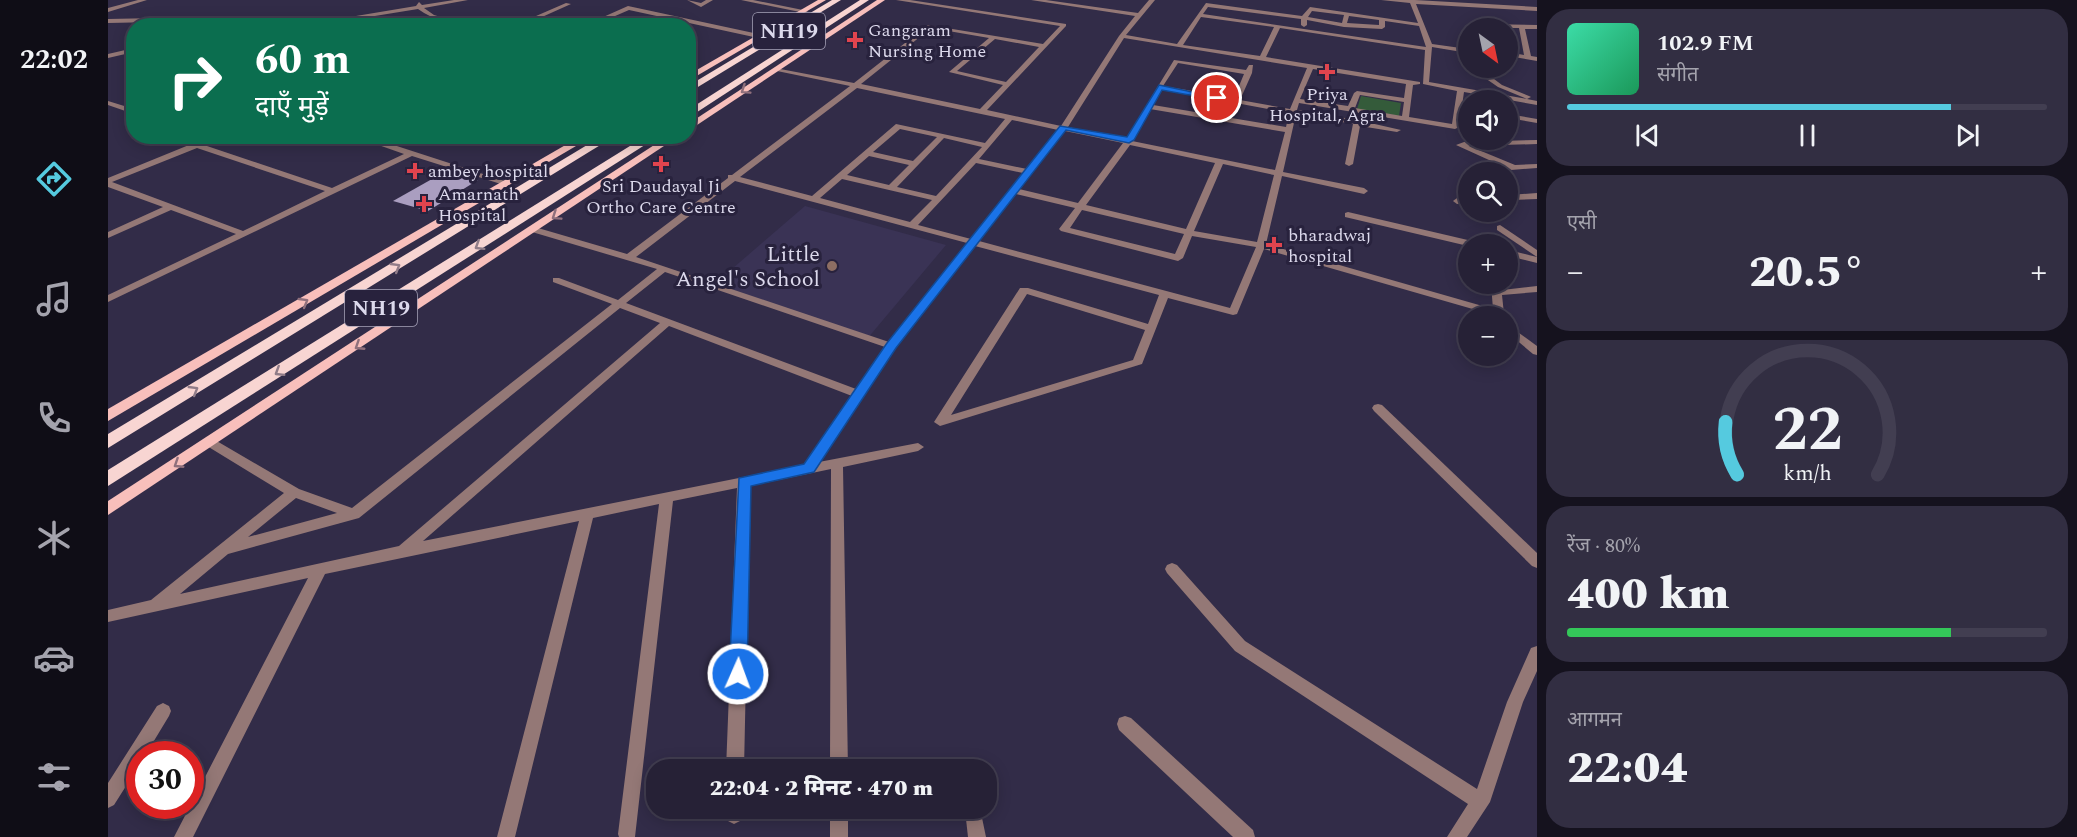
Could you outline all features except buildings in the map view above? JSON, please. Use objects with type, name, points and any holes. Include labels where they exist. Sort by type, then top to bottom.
[{"type":"highway","name":"NH19","points":[[696,85],[837,0]]},
{"type":"highway","name":"NH19","points":[[696,110],[865,0]]},
{"type":"highway","name":"NH19","points":[[108,442],[597,144]]},
{"type":"highway","name":"NH19","points":[[108,479],[641,144]]},
{"type":"main road","points":[[696,75],[823,0]]},
{"type":"main road","points":[[696,123],[882,0]]},
{"type":"main road","points":[[108,416],[575,144]]},
{"type":"main road","points":[[108,509],[536,230],[663,144]]},
{"type":"street","points":[[108,10],[144,0]]},
{"type":"street","points":[[343,18],[419,4],[465,0]]},
{"type":"street","points":[[691,0],[701,5],[710,0]]},
{"type":"street","points":[[744,0],[805,11]]},
{"type":"street","points":[[899,0],[1064,25],[982,111]]},
{"type":"street","points":[[954,8],[964,0]]},
{"type":"street","points":[[1034,0],[1138,15]]},
{"type":"street","points":[[1074,6],[1079,0]]},
{"type":"street","points":[[809,468],[891,346],[973,240],[1016,191],[1064,127],[1122,36],[1152,0]]},
{"type":"street","points":[[1384,0],[1537,9]]},
{"type":"street","points":[[1413,2],[1429,47],[1425,84]]},
{"type":"street","points":[[419,4],[432,16],[439,18]]},
{"type":"street","points":[[536,17],[568,4]]},
{"type":"street","points":[[605,18],[636,4]]},
{"type":"street","points":[[1179,46],[1206,5],[1382,27],[1382,19]]},
{"type":"street","points":[[628,8],[675,18]]},
{"type":"street","points":[[1304,30],[1304,18],[1311,9],[1422,25]]},
{"type":"street","points":[[1344,24],[1347,14]]},
{"type":"street","points":[[1199,15],[1458,50]]},
{"type":"street","points":[[536,17],[540,18]]},
{"type":"street","points":[[108,21],[126,21]]},
{"type":"street","points":[[696,23],[763,37]]},
{"type":"street","points":[[629,257],[731,177],[855,86],[930,26],[1044,46]]},
{"type":"street","points":[[1262,58],[1278,26]]},
{"type":"street","points":[[1518,27],[1537,27]]},
{"type":"street","points":[[1522,27],[1528,57]]},
{"type":"street","points":[[1122,36],[1461,90]]},
{"type":"street","points":[[994,37],[952,72],[1008,84]]},
{"type":"street","points":[[108,56],[126,52]]},
{"type":"street","points":[[1518,56],[1537,59]]},
{"type":"street","points":[[1236,101],[1253,58]]},
{"type":"street","points":[[1220,161],[1178,258],[1064,229],[1129,140],[1176,61],[1249,73]]},
{"type":"street","points":[[731,177],[973,240],[1164,295],[1233,312],[1261,245],[1296,100],[1311,65]]},
{"type":"street","points":[[777,69],[1129,140],[1364,191]]},
{"type":"street","points":[[1488,78],[1500,86],[1537,102]]},
{"type":"street","points":[[1406,119],[1410,83]]},
{"type":"street","points":[[1159,87],[1397,130]]},
{"type":"street","points":[[1351,109],[1357,93],[1408,101]]},
{"type":"street","points":[[1518,99],[1537,102]]},
{"type":"street","points":[[1296,100],[1455,127]]},
{"type":"street","points":[[108,103],[126,109]]},
{"type":"street","points":[[1148,106],[1289,130]]},
{"type":"street","points":[[1458,112],[1455,127],[1458,138]]},
{"type":"street","points":[[914,225],[987,146],[1010,117]]},
{"type":"street","points":[[1518,118],[1537,121]]},
{"type":"street","points":[[1349,164],[1357,122]]},
{"type":"street","points":[[814,199],[898,126],[987,146]]},
{"type":"street","points":[[891,188],[942,136]]},
{"type":"street","points":[[1518,143],[1537,142]]},
{"type":"street","points":[[380,144],[507,183]]},
{"type":"street","points":[[108,182],[197,145],[332,191]]},
{"type":"street","points":[[1472,150],[1514,168],[1537,166]]},
{"type":"street","points":[[867,153],[913,163]]},
{"type":"street","points":[[108,299],[410,154]]},
{"type":"street","points":[[974,160],[1030,172]]},
{"type":"street","points":[[841,176],[938,199]]},
{"type":"street","points":[[108,182],[244,234]]},
{"type":"street","points":[[1016,191],[1189,233],[1261,245],[1474,306]]},
{"type":"street","points":[[1518,197],[1537,196]]},
{"type":"street","points":[[108,234],[171,207]]},
{"type":"street","points":[[1348,215],[1458,241]]},
{"type":"street","points":[[1500,228],[1537,254]]},
{"type":"street","points":[[536,230],[664,268],[891,346]]},
{"type":"street","points":[[1518,255],[1537,260]]},
{"type":"street","points":[[222,550],[354,514],[664,268]]},
{"type":"street","points":[[556,280],[859,394]]},
{"type":"street","points":[[1518,289],[1537,289]]},
{"type":"street","points":[[1151,328],[1024,290],[940,422],[1138,362],[1164,295]]},
{"type":"street","points":[[403,551],[667,322]]},
{"type":"street","points":[[1518,336],[1537,352]]},
{"type":"street","points":[[1378,408],[1537,562]]},
{"type":"street","points":[[211,443],[294,492],[354,514]]},
{"type":"street","points":[[108,616],[403,551],[918,447]]},
{"type":"street","points":[[837,463],[839,759]]},
{"type":"street","points":[[735,759],[744,482]]},
{"type":"street","points":[[154,606],[294,492]]},
{"type":"street","points":[[627,834],[667,497]]},
{"type":"street","points":[[506,837],[586,514]]},
{"type":"street","points":[[1172,568],[1240,646],[1481,802]]},
{"type":"street","points":[[183,837],[320,569]]},
{"type":"street","points":[[1456,837],[1481,802],[1515,702],[1537,653]]},
{"type":"street","points":[[108,799],[163,711]]},
{"type":"street","points":[[1125,724],[1246,837]]},
{"type":"street","points":[[839,819],[839,837]]},
{"type":"shaded area","name":"Little Angel's School","points":[[805,206],[946,245],[867,339],[711,287]]},
{"type":"green space","points":[[1361,96],[1401,103],[1399,116],[1357,109]]},
{"type":"place","name":"Gangaram Nursing Home","points":[[855,40]]},
{"type":"place","name":"Priya Hospital, Agra","points":[[1327,72]]},
{"type":"place","name":"Sri Daudayal Ji Ortho Care Centre","points":[[661,164]]},
{"type":"place","name":"ambey hospital","points":[[415,171]]},
{"type":"place","name":"Amarnath Hospital","points":[[424,204]]},
{"type":"place","name":"bharadwaj hospital","points":[[1274,245]]},
{"type":"place","name":"Little Angel's School","points":[[832,266]]},
{"type":"route","points":[[738,674],[744,482],[809,468],[891,346],[973,240],[1016,191],[1064,127],[1129,140],[1159,87],[1217,98]]}]
